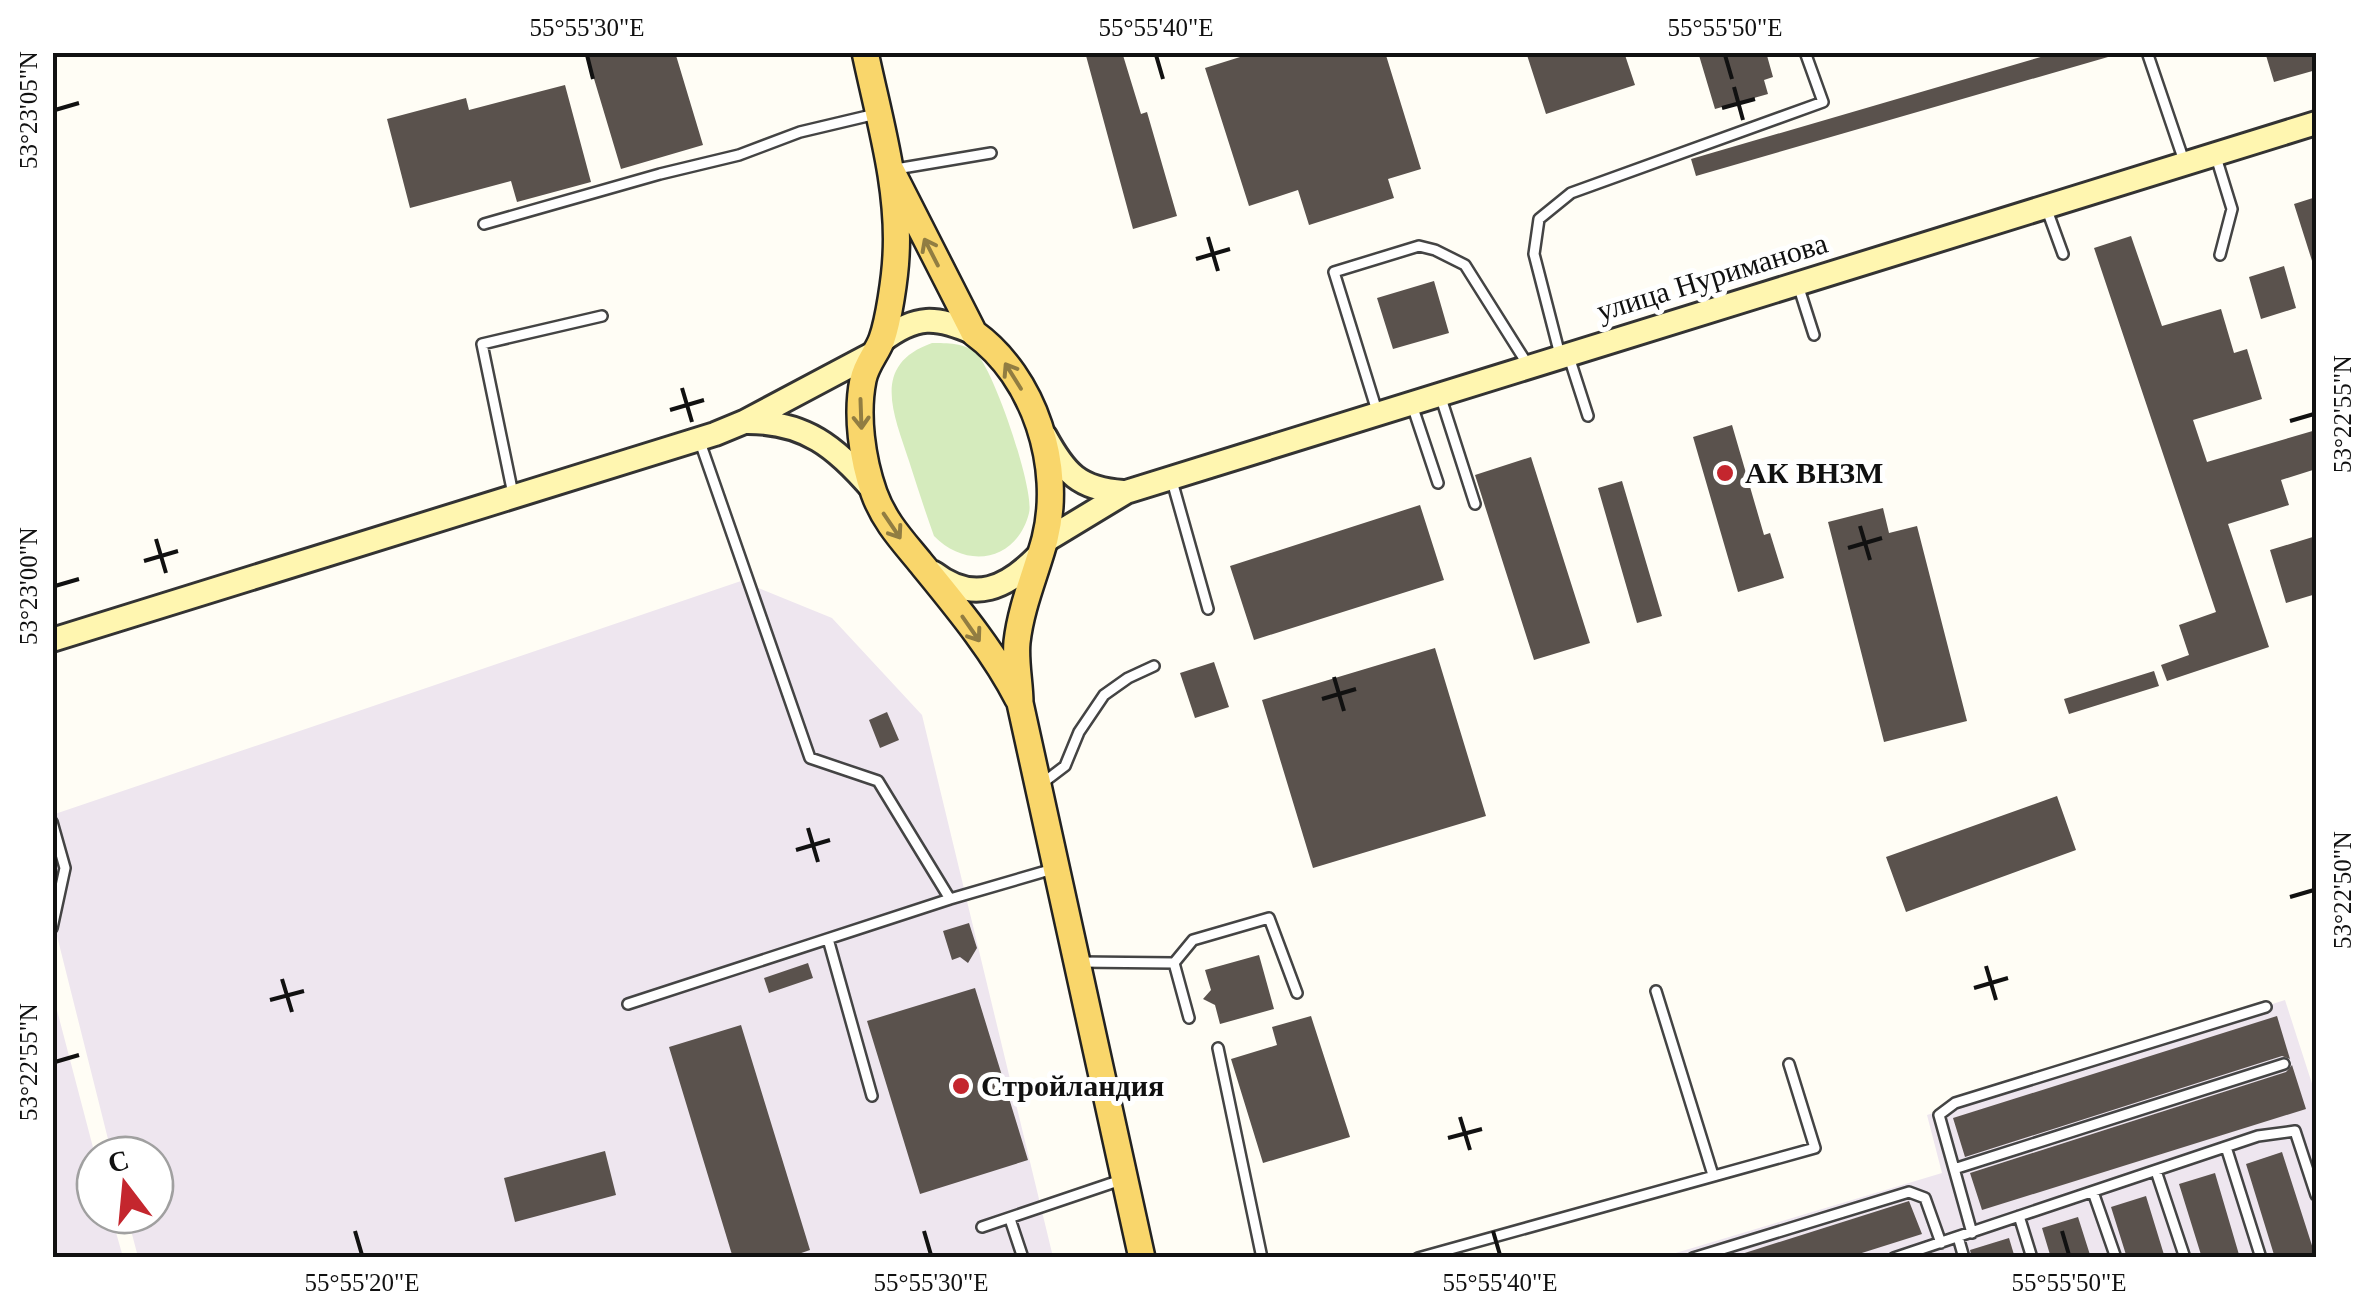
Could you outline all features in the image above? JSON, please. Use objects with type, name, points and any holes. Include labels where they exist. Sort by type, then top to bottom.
[{"type":"main road","points":[[865,52],[891,170],[896,256],[877,348],[860,397],[864,449],[873,492]]},
{"type":"main road","name":"улица Нуриманова","points":[[1042,548],[1126,492],[2316,122]]},
{"type":"main road","points":[[891,170],[974,333]]},
{"type":"main road","points":[[52,640],[699,439],[744,422],[877,348],[900,327],[922,320],[950,322],[990,345],[1006,363],[1056,457],[1082,483],[1100,490],[1126,492]]},
{"type":"main road","points":[[744,422],[786,424],[812,436],[849,462],[873,492],[890,526],[1006,676],[1020,703]]},
{"type":"main road","points":[[1040,427],[1050,483],[1042,548],[1017,644],[1020,703],[1142,1258]]},
{"type":"main road","points":[[917,558],[957,588],[980,590],[1010,580],[1042,548]]},
{"type":"lane","points":[[1588,416],[1564,354],[1534,254],[1539,219],[1570,193],[1823,102],[1806,52]]},
{"type":"lane","points":[[2147,52],[2184,163]]},
{"type":"lane","points":[[484,224],[740,155],[800,132],[878,114]]},
{"type":"lane","points":[[891,170],[992,153]]},
{"type":"lane","points":[[2215,154],[2232,209],[2220,255]]},
{"type":"lane","points":[[2046,206],[2063,254]]},
{"type":"lane","points":[[1378,412],[1334,272],[1419,246],[1435,250],[1465,265],[1528,365]]},
{"type":"lane","points":[[1797,282],[1814,335]]},
{"type":"lane","points":[[514,497],[482,344],[602,316]]},
{"type":"lane","points":[[1440,392],[1475,504]]},
{"type":"lane","points":[[1411,401],[1438,483]]},
{"type":"lane","points":[[699,439],[810,758],[878,781],[950,899]]},
{"type":"lane","points":[[1171,479],[1208,609]]},
{"type":"lane","points":[[1038,787],[1065,766],[1088,714],[1104,695],[1154,666]]},
{"type":"lane","points":[[52,822],[64,868],[52,928]]},
{"type":"lane","points":[[628,1004],[1056,868]]},
{"type":"lane","points":[[1174,963],[1193,940],[1268,918],[1297,993]]},
{"type":"lane","points":[[828,939],[872,1096]]},
{"type":"lane","points":[[1076,962],[1174,963]]},
{"type":"lane","points":[[1174,963],[1190,1018]]},
{"type":"lane","points":[[1656,991],[1713,1175]]},
{"type":"lane","points":[[1972,1232],[1939,1116],[1955,1104],[2266,1007]]},
{"type":"lane","points":[[1218,1048],[1262,1258]]},
{"type":"lane","points":[[1418,1258],[1815,1148],[1789,1064]]},
{"type":"lane","points":[[1954,1169],[2284,1064]]},
{"type":"lane","points":[[1894,1258],[2258,1136],[2295,1131],[2316,1195]]},
{"type":"lane","points":[[2226,1147],[2260,1258]]},
{"type":"lane","points":[[2156,1171],[2184,1258]]},
{"type":"lane","points":[[982,1227],[1124,1179]]},
{"type":"lane","points":[[1693,1258],[1908,1192],[1925,1198],[1942,1242]]},
{"type":"lane","points":[[2094,1192],[2116,1258]]},
{"type":"lane","points":[[2019,1216],[2032,1258]]},
{"type":"lane","points":[[1010,1218],[1023,1258]]},
{"type":"lane","points":[[1958,1237],[1964,1258]]},
{"type":"shaded area","points":[[741,581],[832,618],[922,715],[1053,1257],[138,1257],[132,1235],[175,1235],[175,1135],[107,1135],[53,920],[52,815]]},
{"type":"shaded area","points":[[53,995],[90,1135],[75,1135],[75,1235],[117,1235],[123,1257],[53,1257]]},
{"type":"shaded area","points":[[2285,1000],[2316,1096],[2316,1257],[1659,1258],[1942,1173],[1927,1115]]},
{"type":"green space","points":[[932,343],[961,345],[976,353],[993,382],[1020,457],[1029,513],[1014,542],[989,555],[961,554],[934,536],[893,409],[894,378],[900,364]]},
{"type":"building","points":[[586,52],[675,52],[703,145],[621,169]]},
{"type":"building","points":[[1085,52],[1122,52],[1141,114],[1147,112],[1177,216],[1133,229]]},
{"type":"building","points":[[1256,52],[1385,52],[1421,169],[1388,179],[1394,198],[1309,225],[1298,190],[1249,206],[1205,68]]},
{"type":"building","points":[[1526,52],[1624,52],[1635,85],[1546,114]]},
{"type":"building","points":[[1698,52],[1766,52],[1773,77],[1764,80],[1768,94],[1715,109]]},
{"type":"building","points":[[2058,52],[2107,52],[2108,57],[1696,176],[1691,159]]},
{"type":"building","points":[[2265,52],[2316,52],[2316,70],[2274,82]]},
{"type":"building","points":[[565,85],[591,182],[517,202],[511,181],[410,208],[387,119],[466,98],[469,110]]},
{"type":"building","points":[[2316,197],[2316,264],[2313,264],[2294,204]]},
{"type":"building","points":[[2131,236],[2162,326],[2221,309],[2234,353],[2247,349],[2262,399],[2193,420],[2207,462],[2316,430],[2316,469],[2281,480],[2289,505],[2228,524],[2269,647],[2167,681],[2161,665],[2189,655],[2179,625],[2216,612],[2094,248]]},
{"type":"building","points":[[2284,266],[2296,308],[2261,319],[2249,277]]},
{"type":"building","points":[[1434,281],[1449,333],[1393,349],[1377,298]]},
{"type":"building","points":[[1732,425],[1764,535],[1770,533],[1784,578],[1738,592],[1693,437]]},
{"type":"building","points":[[1531,457],[1590,643],[1534,660],[1475,475]]},
{"type":"building","points":[[1622,481],[1662,616],[1637,623],[1598,488]]},
{"type":"building","points":[[1420,505],[1444,580],[1254,640],[1230,566]]},
{"type":"building","points":[[1883,508],[1889,533],[1917,526],[1967,721],[1884,742],[1828,522]]},
{"type":"building","points":[[2316,536],[2316,594],[2286,603],[2270,550]]},
{"type":"building","points":[[1435,648],[1486,816],[1313,868],[1262,700]]},
{"type":"building","points":[[1214,662],[1229,707],[1195,718],[1180,673]]},
{"type":"building","points":[[2154,671],[2159,686],[2069,714],[2064,699]]},
{"type":"building","points":[[887,712],[899,740],[880,748],[869,720]]},
{"type":"building","points":[[2057,796],[2076,850],[1906,912],[1886,857]]},
{"type":"building","points":[[969,923],[977,948],[968,963],[960,957],[952,960],[943,931]]},
{"type":"building","points":[[1259,955],[1274,1009],[1220,1024],[1215,1005],[1203,999],[1211,990],[1205,970]]},
{"type":"building","points":[[808,963],[813,978],[769,993],[764,978]]},
{"type":"building","points":[[975,988],[1028,1160],[920,1194],[867,1021]]},
{"type":"building","points":[[1311,1016],[1350,1137],[1263,1163],[1231,1059],[1277,1045],[1272,1027]]},
{"type":"building","points":[[2277,1016],[2290,1059],[2282,1056],[1965,1157],[1953,1118]]},
{"type":"building","points":[[741,1025],[810,1250],[787,1258],[733,1258],[669,1047]]},
{"type":"building","points":[[2292,1065],[2306,1109],[1982,1210],[1970,1173],[2286,1072]]},
{"type":"building","points":[[605,1151],[616,1195],[515,1222],[504,1178]]},
{"type":"building","points":[[2282,1152],[2316,1258],[2275,1258],[2246,1164]]},
{"type":"building","points":[[2215,1173],[2240,1258],[2202,1258],[2179,1184]]},
{"type":"building","points":[[2146,1196],[2165,1258],[2127,1258],[2111,1207]]},
{"type":"building","points":[[1909,1201],[1922,1234],[1846,1258],[1729,1258]]},
{"type":"building","points":[[2078,1217],[2091,1258],[2051,1258],[2042,1228]]},
{"type":"building","points":[[2009,1238],[2015,1258],[1972,1258],[1970,1250]]},
{"type":"place","name":"АК ВНЗМ","points":[[1725,473]]},
{"type":"place","name":"Стройландия","points":[[961,1086]]}]
